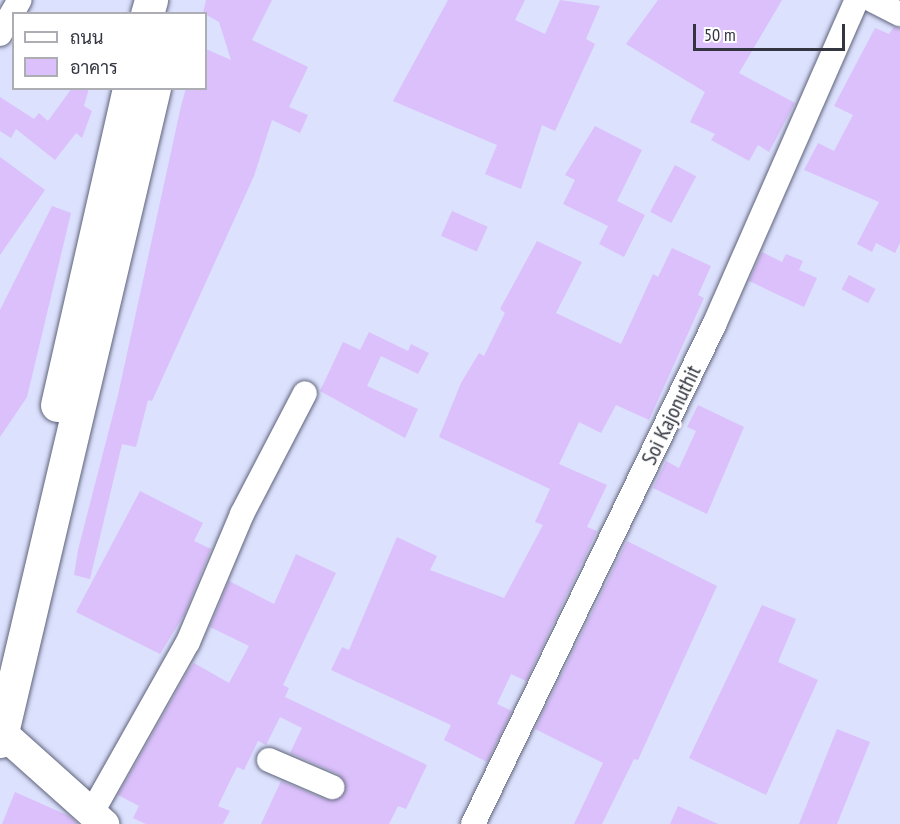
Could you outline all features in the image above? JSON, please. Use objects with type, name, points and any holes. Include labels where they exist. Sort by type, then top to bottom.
[{"type":"main road","points":[[0,668],[129,90]]},
{"type":"main road","points":[[1,736],[154,90]]},
{"type":"street","name":"Soi Kajonuthit","points":[[473,824],[714,325],[856,0]]},
{"type":"street","points":[[872,0],[900,14]]},
{"type":"street","points":[[0,34],[12,14]]},
{"type":"street","points":[[1,736],[97,819],[188,642],[242,514],[305,393]]},
{"type":"street","points":[[269,760],[332,787]]},
{"type":"building","points":[[206,0],[272,0],[252,40],[308,67],[289,107],[308,115],[300,133],[272,120],[254,176],[152,401],[148,400],[136,447],[122,444],[90,579],[74,575],[78,550],[118,395],[181,106],[185,90],[207,90],[207,49],[231,60],[219,22],[207,15],[207,12],[203,12]]},
{"type":"building","points":[[448,0],[525,0],[515,20],[545,34],[560,0],[600,6],[586,39],[595,44],[555,131],[542,125],[521,189],[485,174],[497,145],[393,101]]},
{"type":"building","points":[[658,0],[782,0],[739,73],[795,103],[769,152],[758,145],[749,161],[711,140],[715,134],[690,122],[705,92],[626,44]]},
{"type":"building","points":[[894,27],[900,28],[900,243],[895,253],[876,243],[872,252],[857,244],[879,202],[804,170],[818,143],[834,151],[853,115],[834,106],[875,28],[889,34]]},
{"type":"building","points":[[71,90],[88,90],[84,106],[92,111],[82,138],[76,133],[55,160],[16,129],[11,138],[0,131],[0,97],[34,119],[39,113],[48,121]]},
{"type":"building","points":[[595,126],[642,150],[617,201],[645,215],[624,257],[599,244],[608,226],[563,204],[575,180],[565,175]]},
{"type":"building","points":[[0,157],[45,190],[0,255]]},
{"type":"building","points":[[675,165],[696,176],[671,223],[650,212]]},
{"type":"building","points":[[52,206],[71,213],[27,397],[0,437],[0,310]]},
{"type":"building","points":[[452,211],[488,227],[477,252],[441,236]]},
{"type":"building","points":[[537,241],[582,262],[556,313],[621,344],[653,274],[658,277],[672,248],[711,266],[698,295],[704,298],[649,420],[616,405],[601,433],[579,422],[559,464],[607,485],[587,527],[597,531],[526,681],[511,674],[497,704],[512,711],[487,762],[444,740],[451,725],[331,670],[342,647],[349,650],[397,537],[437,556],[430,570],[504,598],[543,525],[535,522],[550,489],[439,437],[461,383],[479,353],[484,356],[505,313],[500,309]]},
{"type":"building","points":[[762,252],[782,262],[786,254],[803,261],[799,270],[817,278],[804,307],[749,281]]},
{"type":"building","points":[[849,275],[875,289],[868,303],[841,289]]},
{"type":"building","points":[[369,332],[408,351],[411,344],[429,353],[418,374],[381,356],[367,386],[418,409],[405,438],[320,391],[343,342],[360,350]]},
{"type":"building","points":[[698,405],[744,427],[707,514],[653,488],[666,461],[679,468],[696,431],[687,427]]},
{"type":"building","points":[[140,491],[203,523],[194,541],[211,549],[184,615],[160,654],[76,612]]},
{"type":"building","points":[[627,541],[717,586],[638,760],[634,759],[602,824],[574,824],[603,763],[535,729]]},
{"type":"building","points":[[296,554],[336,573],[283,685],[289,688],[285,697],[427,765],[406,809],[398,806],[389,824],[261,824],[281,781],[327,800],[345,792],[338,774],[290,753],[302,728],[280,717],[266,745],[258,741],[244,770],[237,767],[218,806],[230,811],[223,824],[146,824],[133,818],[139,806],[118,795],[187,673],[194,663],[229,683],[249,646],[210,627],[229,581],[274,604]]},
{"type":"building","points":[[762,605],[796,619],[778,662],[818,680],[766,795],[689,758]]},
{"type":"building","points":[[837,729],[870,742],[837,824],[799,824]]},
{"type":"building","points":[[15,792],[69,816],[78,824],[2,824]]},
{"type":"building","points":[[678,806],[718,824],[670,824]]}]
